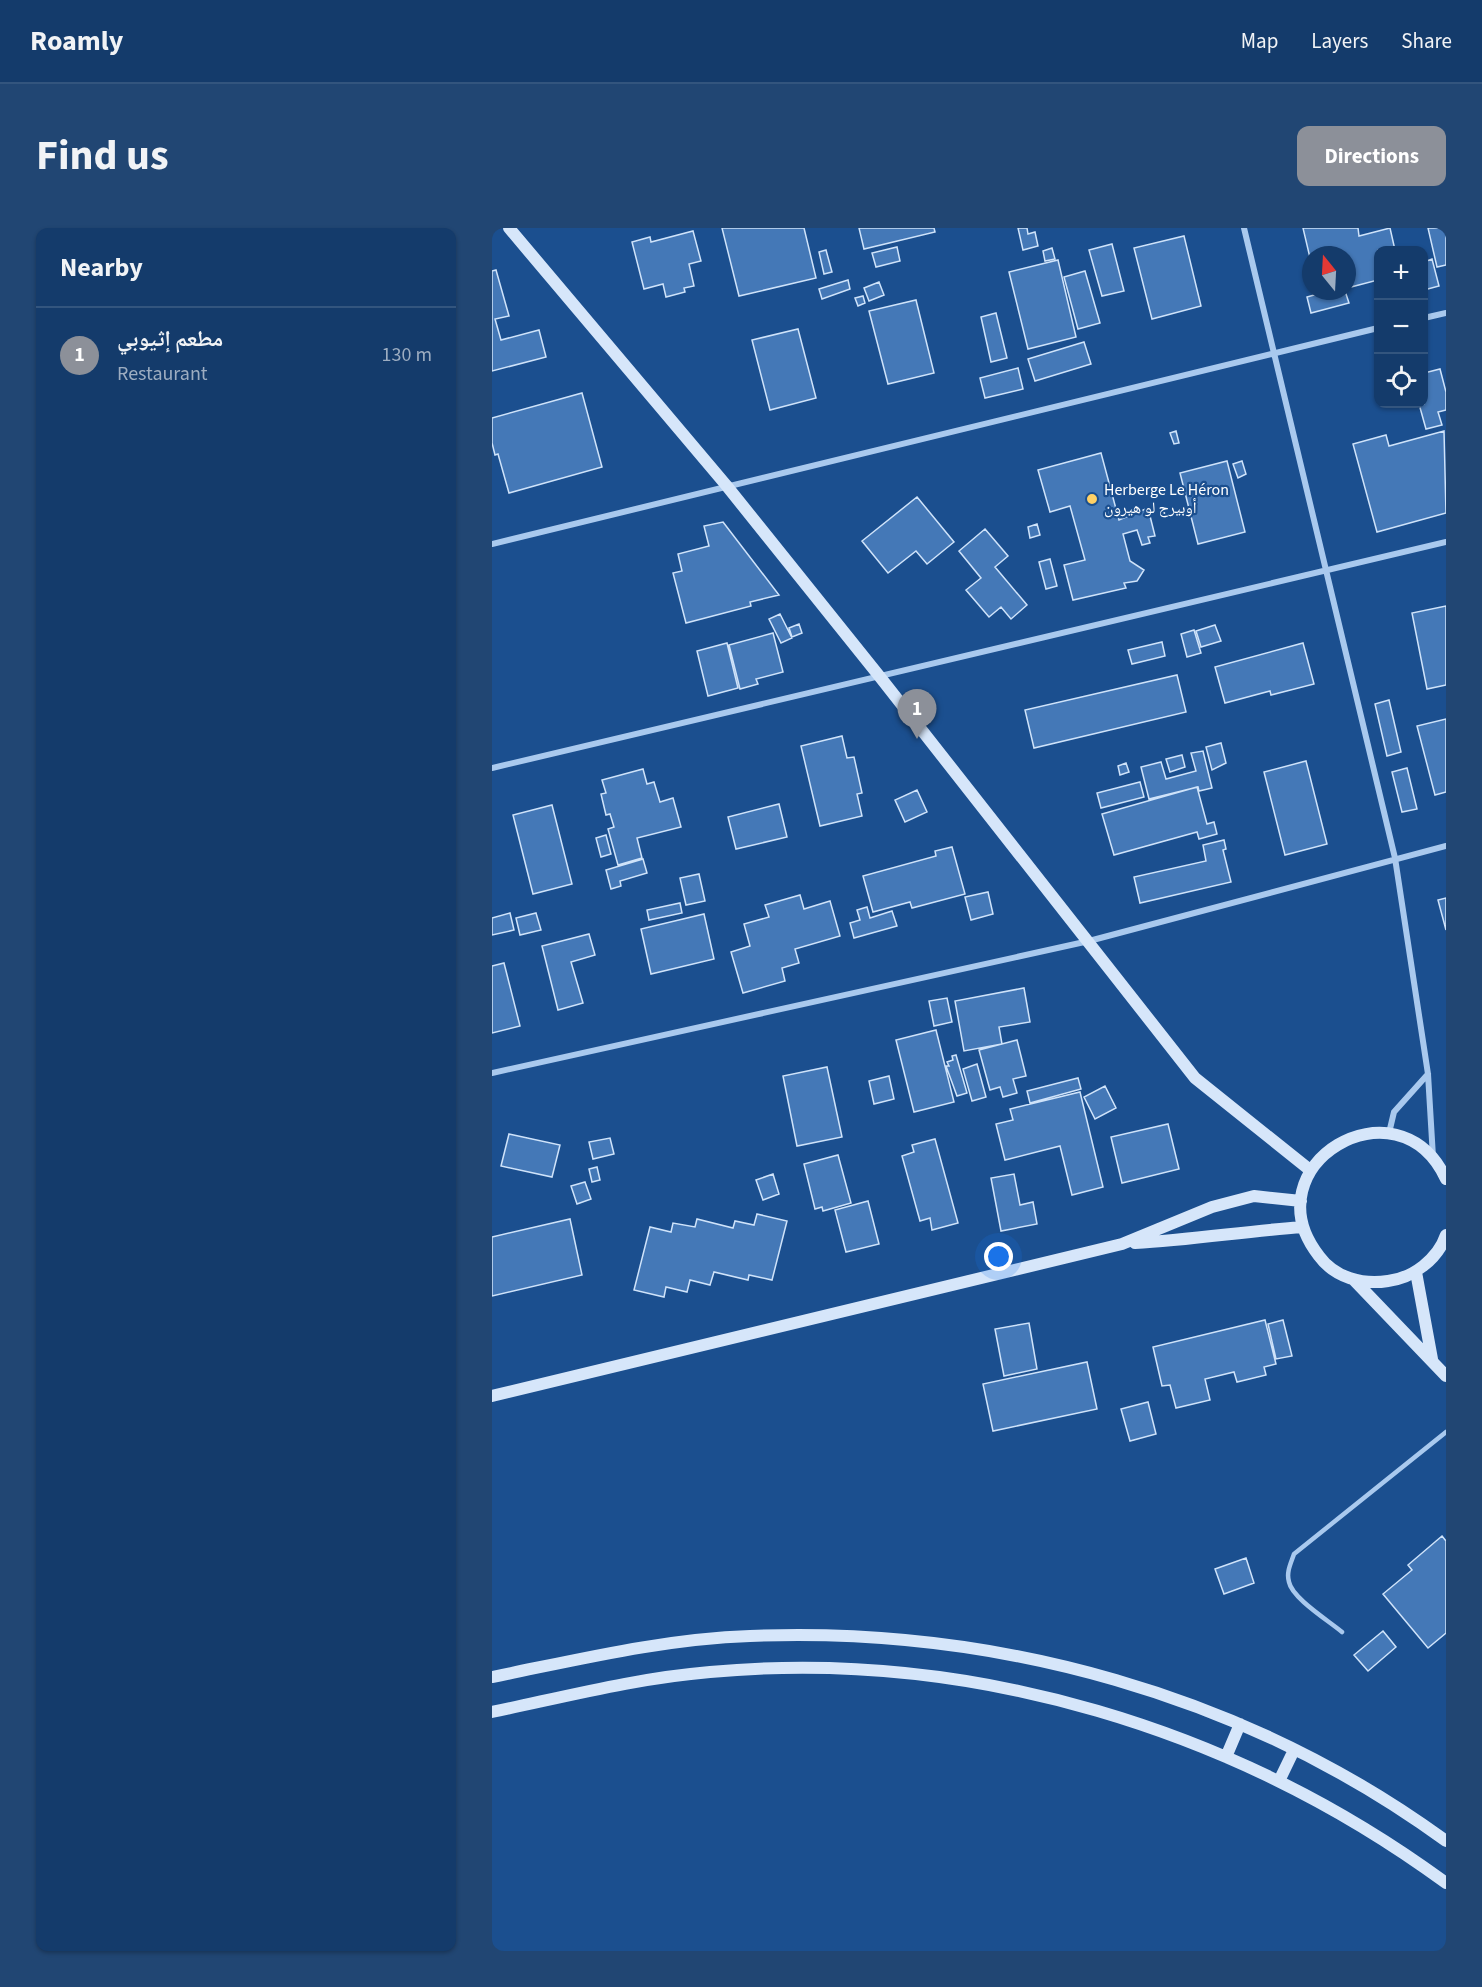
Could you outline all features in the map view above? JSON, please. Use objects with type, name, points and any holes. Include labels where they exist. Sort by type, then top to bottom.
[{"type":"street","points":[[509,228],[726,485],[1089,941],[1195,1078],[1311,1170]]},
{"type":"street","points":[[1244,228],[1395,858],[1428,1074],[1438,1158],[1446,1179]]},
{"type":"street","points":[[1428,317],[1446,313]]},
{"type":"street","points":[[492,544],[726,485],[1374,329]]},
{"type":"street","points":[[492,768],[1446,542]]},
{"type":"street","points":[[492,1073],[1089,941],[1446,846]]},
{"type":"street","points":[[1389,1133],[1394,1112],[1428,1074]]},
{"type":"street","points":[[1438,1158],[1413,1141],[1389,1133],[1366,1133],[1344,1139],[1324,1152],[1311,1170],[1301,1201],[1303,1227],[1310,1245],[1336,1272],[1354,1280],[1375,1283],[1396,1280],[1416,1272],[1432,1258],[1446,1235]]},
{"type":"street","points":[[492,1396],[1122,1244],[1212,1207],[1254,1196],[1301,1201]]},
{"type":"street","points":[[1122,1244],[1198,1240],[1250,1231],[1303,1227]]},
{"type":"street","points":[[1416,1272],[1433,1360]]},
{"type":"street","points":[[1354,1280],[1446,1376]]},
{"type":"street","points":[[492,1677],[641,1646],[749,1636],[857,1635],[965,1647],[1041,1660],[1117,1679],[1240,1724],[1331,1769],[1446,1841]]},
{"type":"street","points":[[492,1712],[648,1679],[710,1671],[773,1668],[887,1671],[988,1683],[1047,1697],[1161,1732],[1226,1757],[1279,1781],[1362,1826],[1446,1883]]},
{"type":"street","points":[[1226,1757],[1240,1724]]},
{"type":"street","points":[[1279,1781],[1294,1750]]},
{"type":"lane","points":[[1342,1632],[1297,1595],[1289,1584],[1288,1569],[1294,1554],[1446,1432]]},
{"type":"building","points":[[722,228],[804,228],[816,278],[739,296]]},
{"type":"building","points":[[859,228],[934,228],[935,232],[864,249]]},
{"type":"building","points":[[1018,228],[1027,228],[1028,234],[1035,232],[1038,246],[1023,250]]},
{"type":"building","points":[[1303,228],[1358,228],[1359,236],[1390,228],[1394,246],[1374,246],[1374,281],[1356,286],[1356,246],[1307,246]]},
{"type":"building","points":[[1428,228],[1446,228],[1446,265],[1437,267]]},
{"type":"building","points":[[693,231],[701,261],[689,264],[694,286],[684,288],[685,292],[666,297],[663,284],[644,289],[632,242],[650,237],[651,242]]},
{"type":"building","points":[[1184,236],[1201,306],[1152,319],[1134,248]]},
{"type":"building","points":[[1112,244],[1124,291],[1102,296],[1089,250]]},
{"type":"building","points":[[897,247],[900,261],[876,267],[872,253]]},
{"type":"building","points":[[1052,248],[1055,259],[1045,261],[1043,251]]},
{"type":"building","points":[[826,250],[832,272],[824,274],[819,252]]},
{"type":"building","points":[[1432,259],[1439,286],[1428,289],[1428,260]]},
{"type":"building","points":[[1058,260],[1076,337],[1028,349],[1009,272]]},
{"type":"building","points":[[496,270],[509,316],[495,319],[501,340],[539,330],[546,357],[492,371],[492,271]]},
{"type":"building","points":[[1085,271],[1100,323],[1078,329],[1064,277]]},
{"type":"building","points":[[848,280],[850,289],[822,299],[819,289]]},
{"type":"building","points":[[879,282],[884,295],[869,301],[864,288]]},
{"type":"building","points":[[863,296],[865,303],[858,306],[855,298]]},
{"type":"building","points":[[916,300],[934,373],[888,384],[869,311]]},
{"type":"building","points":[[1308,300],[1348,300],[1349,303],[1311,313]]},
{"type":"building","points":[[996,313],[1007,358],[991,362],[981,317]]},
{"type":"building","points":[[798,329],[816,398],[770,410],[752,340]]},
{"type":"building","points":[[1084,342],[1091,364],[1035,381],[1028,359]]},
{"type":"building","points":[[1018,368],[1023,389],[985,398],[980,378]]},
{"type":"building","points":[[1440,369],[1446,392],[1446,410],[1438,412],[1442,425],[1426,429],[1420,408],[1428,408],[1428,372]]},
{"type":"building","points":[[582,393],[602,467],[509,493],[498,454],[495,455],[492,443],[492,418]]},
{"type":"building","points":[[1176,431],[1179,443],[1174,444],[1170,433]]},
{"type":"building","points":[[1444,431],[1446,513],[1377,532],[1353,444],[1386,435],[1389,446]]},
{"type":"building","points":[[1101,453],[1119,520],[1148,508],[1155,536],[1148,537],[1150,543],[1142,545],[1137,530],[1123,534],[1130,561],[1144,570],[1137,581],[1124,583],[1126,588],[1073,600],[1064,565],[1085,560],[1070,506],[1050,512],[1038,470]]},
{"type":"building","points":[[1227,461],[1245,532],[1198,544],[1180,473]]},
{"type":"building","points":[[1242,461],[1246,474],[1238,478],[1233,464]]},
{"type":"building","points":[[917,497],[954,542],[927,564],[916,551],[888,573],[862,541]]},
{"type":"building","points":[[723,522],[779,595],[750,602],[751,606],[686,623],[673,573],[682,571],[678,554],[709,546],[704,526]]},
{"type":"building","points":[[1037,524],[1040,535],[1030,538],[1028,527]]},
{"type":"building","points":[[985,529],[1008,556],[995,567],[1027,605],[1011,619],[1001,607],[989,617],[966,590],[981,578],[959,551]]},
{"type":"building","points":[[1050,559],[1057,586],[1046,589],[1039,562]]},
{"type":"building","points":[[1446,606],[1446,685],[1427,689],[1412,613]]},
{"type":"building","points":[[780,614],[792,638],[781,643],[769,619]]},
{"type":"building","points":[[799,624],[802,633],[792,637],[789,628]]},
{"type":"building","points":[[1215,625],[1221,641],[1201,647],[1196,631]]},
{"type":"building","points":[[1194,630],[1201,653],[1187,657],[1181,634]]},
{"type":"building","points":[[773,633],[783,672],[756,679],[758,684],[740,689],[729,645]]},
{"type":"building","points":[[1162,642],[1165,656],[1132,664],[1128,650]]},
{"type":"building","points":[[727,643],[738,688],[708,696],[697,651]]},
{"type":"building","points":[[1303,643],[1314,684],[1271,695],[1270,691],[1225,703],[1215,667]]},
{"type":"building","points":[[1177,675],[1186,712],[1034,748],[1025,710]]},
{"type":"building","points":[[1389,700],[1401,752],[1387,756],[1375,704]]},
{"type":"building","points":[[1446,719],[1446,792],[1435,795],[1417,726]]},
{"type":"building","points":[[842,736],[847,758],[854,757],[862,793],[857,794],[862,816],[820,826],[801,746]]},
{"type":"building","points":[[1221,743],[1226,763],[1212,770],[1206,747]]},
{"type":"building","points":[[1203,751],[1212,788],[1199,791],[1198,787],[1149,799],[1141,767],[1161,762],[1166,779],[1196,771],[1191,753]]},
{"type":"building","points":[[1182,755],[1185,767],[1170,772],[1166,759]]},
{"type":"building","points":[[1306,761],[1327,844],[1285,855],[1264,772]]},
{"type":"building","points":[[1126,763],[1129,772],[1120,775],[1118,766]]},
{"type":"building","points":[[1407,768],[1417,809],[1402,812],[1392,772]]},
{"type":"building","points":[[643,769],[647,784],[654,782],[660,802],[673,798],[681,827],[637,838],[642,858],[618,865],[608,829],[614,827],[610,814],[606,815],[601,794],[606,793],[602,780]]},
{"type":"building","points":[[1140,782],[1144,797],[1101,808],[1097,793]]},
{"type":"building","points":[[1197,787],[1207,824],[1214,822],[1217,834],[1199,839],[1197,832],[1114,855],[1102,814]]},
{"type":"building","points":[[917,790],[927,812],[905,822],[895,800]]},
{"type":"building","points":[[779,804],[787,837],[736,849],[728,817]]},
{"type":"building","points":[[552,805],[572,884],[533,894],[513,815]]},
{"type":"building","points":[[606,835],[611,854],[601,857],[596,838]]},
{"type":"building","points":[[1224,840],[1226,849],[1223,850],[1231,882],[1140,903],[1134,877],[1206,861],[1203,845]]},
{"type":"building","points":[[952,847],[965,894],[912,908],[910,902],[873,912],[863,876],[936,856],[935,851]]},
{"type":"building","points":[[643,859],[647,873],[620,881],[621,886],[611,889],[606,870]]},
{"type":"building","points":[[699,874],[705,901],[686,905],[680,878]]},
{"type":"building","points":[[988,892],[993,914],[971,920],[965,897]]},
{"type":"building","points":[[800,895],[804,909],[830,901],[840,936],[795,949],[799,963],[782,968],[785,981],[743,993],[731,952],[750,946],[744,924],[769,917],[765,905]]},
{"type":"building","points":[[1446,898],[1446,930],[1438,900]]},
{"type":"building","points":[[680,903],[682,913],[649,920],[647,910]]},
{"type":"building","points":[[867,907],[870,918],[892,911],[897,926],[854,938],[850,923],[860,920],[857,910]]},
{"type":"building","points":[[510,913],[514,930],[492,935],[492,918]]},
{"type":"building","points":[[536,913],[541,930],[520,935],[516,918]]},
{"type":"building","points":[[704,914],[714,959],[651,974],[641,929]]},
{"type":"building","points":[[589,934],[595,955],[571,962],[583,1003],[558,1010],[542,946]]},
{"type":"building","points":[[504,963],[520,1026],[492,1033],[492,966]]},
{"type":"building","points":[[1024,988],[1030,1022],[999,1027],[1002,1044],[964,1051],[955,1001]]},
{"type":"building","points":[[947,998],[952,1022],[934,1026],[929,1001]]},
{"type":"building","points":[[936,1030],[954,1102],[914,1112],[896,1040]]},
{"type":"building","points":[[1017,1040],[1026,1076],[1013,1079],[1017,1093],[1003,1097],[1000,1087],[990,1090],[979,1050]]},
{"type":"building","points":[[956,1055],[967,1093],[957,1096],[946,1066],[949,1066],[947,1062],[953,1060],[952,1056]]},
{"type":"building","points":[[977,1064],[986,1097],[972,1101],[963,1069]]},
{"type":"building","points":[[827,1067],[842,1137],[797,1146],[783,1076]]},
{"type":"building","points":[[889,1076],[894,1099],[874,1104],[869,1081]]},
{"type":"building","points":[[1078,1078],[1081,1089],[1030,1103],[1027,1091]]},
{"type":"building","points":[[1105,1086],[1116,1108],[1095,1119],[1084,1097]]},
{"type":"building","points":[[1080,1092],[1103,1187],[1072,1195],[1060,1146],[1005,1160],[996,1124],[1013,1120],[1010,1109]]},
{"type":"building","points":[[1168,1124],[1179,1169],[1122,1183],[1111,1137]]},
{"type":"building","points":[[509,1134],[560,1145],[552,1177],[501,1166]]},
{"type":"building","points":[[610,1138],[614,1154],[593,1159],[589,1142]]},
{"type":"building","points":[[935,1139],[958,1223],[932,1230],[930,1218],[920,1221],[902,1156],[914,1152],[912,1145]]},
{"type":"building","points":[[838,1155],[851,1203],[823,1211],[822,1207],[815,1209],[804,1164]]},
{"type":"building","points":[[597,1167],[600,1180],[592,1182],[589,1169]]},
{"type":"building","points":[[773,1174],[779,1194],[763,1200],[756,1180]]},
{"type":"building","points":[[1014,1174],[1020,1205],[1033,1202],[1037,1224],[1001,1231],[991,1178]]},
{"type":"building","points":[[585,1182],[591,1199],[577,1204],[571,1186]]},
{"type":"building","points":[[868,1201],[879,1244],[846,1252],[835,1210]]},
{"type":"building","points":[[757,1214],[787,1221],[772,1280],[749,1275],[748,1280],[714,1272],[710,1285],[690,1280],[687,1292],[666,1287],[664,1297],[634,1290],[650,1227],[671,1232],[673,1223],[695,1227],[697,1219],[733,1228],[735,1221],[754,1225]]},
{"type":"building","points":[[570,1219],[582,1275],[492,1296],[492,1237]]},
{"type":"building","points":[[1265,1320],[1276,1364],[1264,1367],[1266,1375],[1237,1382],[1234,1372],[1205,1379],[1210,1400],[1176,1408],[1170,1385],[1162,1386],[1153,1347]]},
{"type":"building","points":[[1283,1320],[1292,1356],[1276,1359],[1268,1324]]},
{"type":"building","points":[[1029,1323],[1037,1369],[1004,1376],[995,1329]]},
{"type":"building","points":[[1087,1362],[1097,1409],[993,1431],[983,1384]]},
{"type":"building","points":[[1148,1402],[1156,1434],[1130,1441],[1121,1409]]},
{"type":"building","points":[[1442,1536],[1446,1541],[1446,1633],[1428,1648],[1383,1594],[1412,1570],[1408,1565]]},
{"type":"building","points":[[1246,1558],[1254,1583],[1224,1594],[1215,1569]]},
{"type":"building","points":[[1383,1631],[1396,1647],[1368,1671],[1354,1655]]},
{"type":"place","name":"Herberge Le Héron أوبيرج لو هيرون","points":[[1092,499]]},
{"type":"place","name":"مطعم إثيوبي","points":[[917,739]]}]
